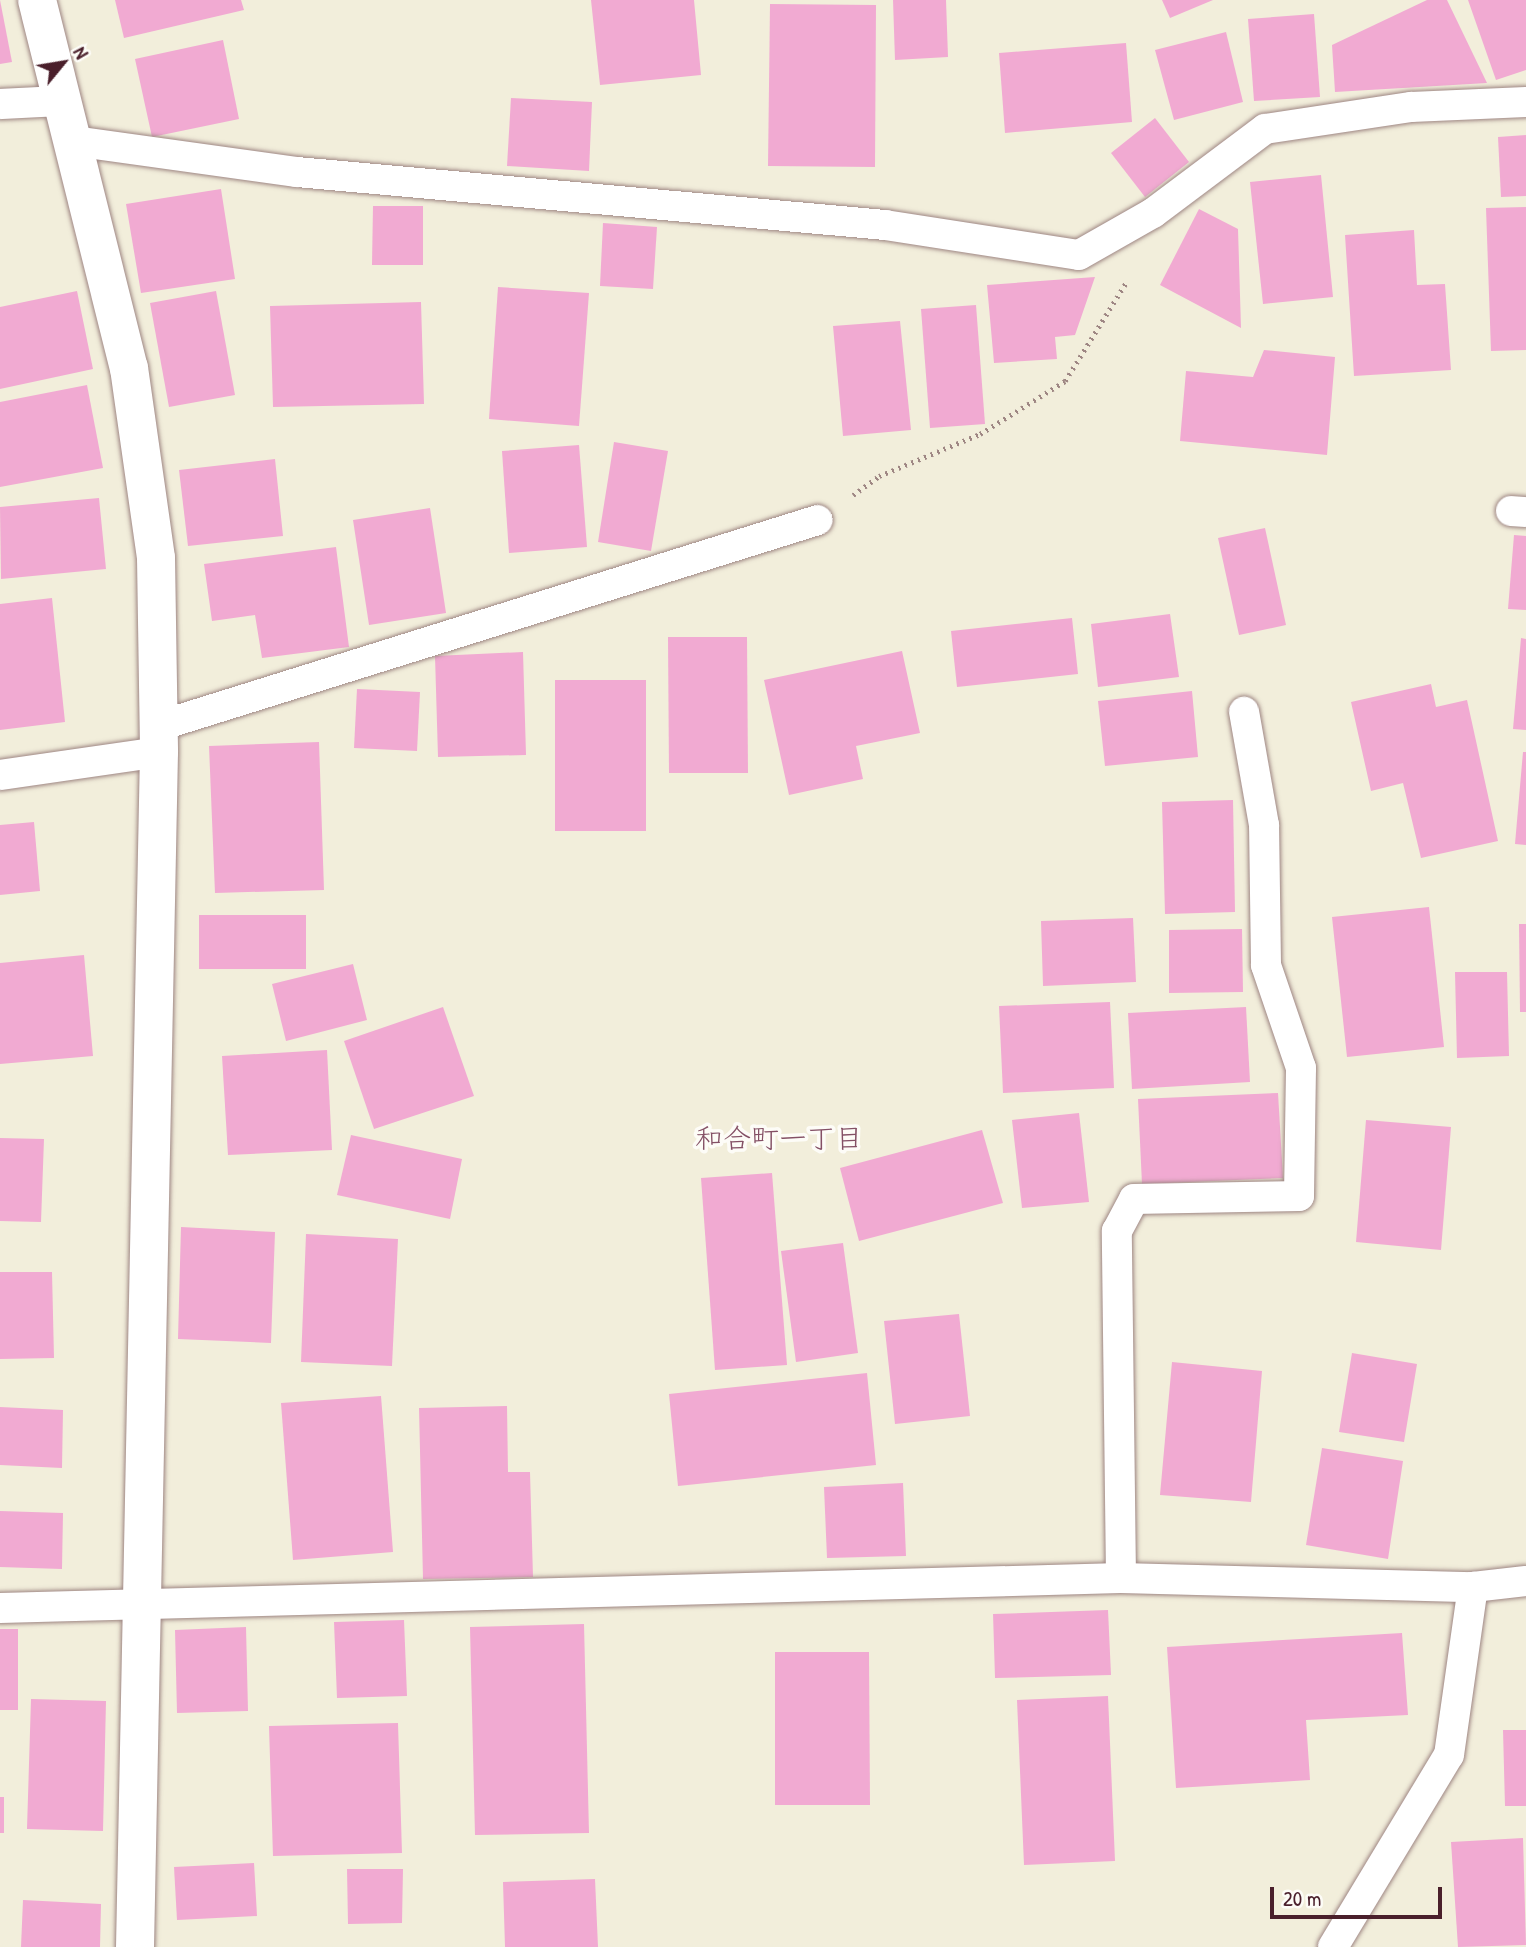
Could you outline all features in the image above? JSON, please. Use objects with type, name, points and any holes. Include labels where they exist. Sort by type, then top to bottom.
[{"type":"street","points":[[37,0],[60,101],[73,141],[129,368],[156,558],[159,739],[135,1947]]},
{"type":"lane","points":[[0,104],[60,101]]},
{"type":"lane","points":[[73,141],[297,172],[872,223],[1079,255],[1153,213],[1265,129],[1411,107],[1526,102]]},
{"type":"lane","points":[[0,775],[159,739],[818,520]]},
{"type":"lane","points":[[1121,1578],[1117,1230],[1133,1199],[1299,1196],[1301,1068],[1266,965],[1264,825],[1244,712]]},
{"type":"lane","points":[[0,1608],[1121,1578],[1473,1587],[1526,1581]]},
{"type":"lane","points":[[1333,1947],[1449,1755],[1473,1587]]},
{"type":"path","points":[[818,520],[879,476],[980,434],[1065,381],[1133,271]]},
{"type":"building","points":[[0,0],[12,62],[0,64]]},
{"type":"building","points":[[115,0],[241,0],[244,10],[124,38]]},
{"type":"building","points":[[591,0],[694,0],[701,75],[600,85]]},
{"type":"building","points":[[893,0],[946,0],[948,57],[895,60]]},
{"type":"building","points":[[1162,0],[1213,0],[1170,18]]},
{"type":"building","points":[[1427,0],[1447,0],[1487,83],[1335,92],[1332,45]]},
{"type":"building","points":[[1468,0],[1526,0],[1526,70],[1496,80]]},
{"type":"building","points":[[770,4],[876,5],[875,167],[768,166]]},
{"type":"building","points":[[1314,14],[1320,97],[1254,101],[1248,19]]},
{"type":"building","points":[[1226,32],[1243,102],[1174,120],[1155,50]]},
{"type":"building","points":[[223,40],[239,119],[152,137],[135,59]]},
{"type":"building","points":[[1126,43],[1132,122],[1005,133],[999,53]]},
{"type":"building","points":[[511,98],[592,102],[589,171],[507,166]]},
{"type":"building","points":[[1155,118],[1189,162],[1145,197],[1111,153]]},
{"type":"building","points":[[1526,135],[1526,196],[1501,197],[1498,137]]},
{"type":"building","points":[[1321,175],[1333,297],[1263,304],[1250,182]]},
{"type":"building","points":[[221,189],[235,279],[141,293],[126,204]]},
{"type":"building","points":[[373,206],[423,206],[423,265],[372,265]]},
{"type":"building","points":[[1526,207],[1526,350],[1491,351],[1486,208]]},
{"type":"building","points":[[1199,209],[1238,229],[1241,328],[1160,285]]},
{"type":"building","points":[[603,223],[657,227],[653,289],[600,286]]},
{"type":"building","points":[[1414,230],[1417,285],[1445,284],[1451,370],[1354,376],[1345,235]]},
{"type":"building","points":[[1095,277],[1075,335],[1055,337],[1057,359],[994,363],[987,285]]},
{"type":"building","points":[[498,287],[589,293],[579,426],[489,419]]},
{"type":"building","points":[[77,291],[93,369],[0,389],[0,307]]},
{"type":"building","points":[[216,291],[235,395],[169,407],[150,303]]},
{"type":"building","points":[[421,302],[424,404],[273,407],[270,306]]},
{"type":"building","points":[[976,305],[985,424],[930,428],[921,309]]},
{"type":"building","points":[[900,321],[911,430],[843,436],[833,326]]},
{"type":"building","points":[[1264,350],[1335,357],[1327,455],[1180,441],[1186,371],[1253,377]]},
{"type":"building","points":[[87,385],[103,468],[0,487],[0,402]]},
{"type":"building","points":[[614,442],[668,451],[651,551],[598,542]]},
{"type":"building","points":[[579,445],[587,547],[509,553],[502,451]]},
{"type":"building","points":[[275,459],[283,536],[188,546],[179,470]]},
{"type":"building","points":[[99,498],[106,569],[1,579],[0,507]]},
{"type":"building","points":[[430,508],[446,613],[369,625],[353,520]]},
{"type":"building","points":[[1265,528],[1286,625],[1239,635],[1218,538]]},
{"type":"building","points":[[1514,535],[1526,536],[1526,610],[1508,609]]},
{"type":"building","points":[[336,547],[349,647],[262,658],[255,615],[212,621],[204,564]]},
{"type":"building","points":[[52,598],[65,722],[0,730],[0,604]]},
{"type":"building","points":[[1170,614],[1179,677],[1098,687],[1091,624]]},
{"type":"building","points":[[1072,618],[1078,674],[957,687],[951,631]]},
{"type":"building","points":[[668,637],[747,637],[748,773],[669,773]]},
{"type":"building","points":[[1521,638],[1526,639],[1526,730],[1513,729]]},
{"type":"building","points":[[902,651],[920,733],[856,746],[863,779],[789,795],[764,680]]},
{"type":"building","points":[[523,652],[526,755],[438,757],[435,656]]},
{"type":"building","points":[[555,680],[646,680],[646,831],[555,831]]},
{"type":"building","points":[[1431,684],[1436,707],[1467,700],[1498,841],[1421,858],[1403,783],[1371,791],[1351,702]]},
{"type":"building","points":[[357,689],[420,692],[417,751],[354,748]]},
{"type":"building","points":[[1192,691],[1198,757],[1105,766],[1098,701]]},
{"type":"building","points":[[319,742],[324,890],[215,893],[209,746]]},
{"type":"building","points":[[1523,752],[1526,752],[1526,845],[1515,844]]},
{"type":"building","points":[[1233,800],[1235,912],[1165,914],[1162,802]]},
{"type":"building","points":[[34,822],[40,891],[0,895],[0,825]]},
{"type":"building","points":[[1429,907],[1444,1047],[1347,1057],[1332,917]]},
{"type":"building","points":[[199,915],[306,915],[306,969],[199,969]]},
{"type":"building","points":[[1133,918],[1136,982],[1043,986],[1041,921]]},
{"type":"building","points":[[1519,924],[1526,924],[1526,1012],[1520,1012]]},
{"type":"building","points":[[1242,929],[1243,992],[1169,993],[1169,930]]},
{"type":"building","points":[[84,955],[93,1056],[0,1064],[0,963]]},
{"type":"building","points":[[353,964],[367,1020],[286,1041],[272,984]]},
{"type":"building","points":[[1455,972],[1507,972],[1509,1056],[1457,1058]]},
{"type":"building","points":[[1110,1002],[1114,1088],[1003,1093],[999,1006]]},
{"type":"building","points":[[443,1007],[474,1096],[374,1129],[344,1041]]},
{"type":"building","points":[[1246,1007],[1250,1082],[1132,1089],[1128,1013]]},
{"type":"building","points":[[327,1050],[332,1150],[228,1155],[222,1056]]},
{"type":"building","points":[[1278,1093],[1283,1178],[1142,1184],[1138,1099]]},
{"type":"building","points":[[1079,1113],[1089,1202],[1022,1208],[1012,1120]]},
{"type":"building","points":[[1366,1120],[1451,1127],[1441,1250],[1356,1242]]},
{"type":"building","points":[[982,1130],[1003,1203],[859,1241],[840,1168]]},
{"type":"building","points":[[351,1135],[462,1159],[450,1219],[337,1195]]},
{"type":"building","points":[[0,1138],[44,1139],[41,1222],[0,1221]]},
{"type":"building","points":[[772,1173],[787,1365],[715,1370],[701,1178]]},
{"type":"building","points":[[181,1227],[275,1232],[271,1343],[178,1339]]},
{"type":"building","points":[[306,1234],[398,1239],[392,1366],[301,1362]]},
{"type":"building","points":[[843,1243],[858,1353],[796,1362],[781,1251]]},
{"type":"building","points":[[0,1272],[52,1272],[54,1358],[0,1359]]},
{"type":"building","points":[[959,1314],[970,1416],[895,1424],[884,1321]]},
{"type":"building","points":[[1352,1353],[1417,1364],[1404,1442],[1339,1432]]},
{"type":"building","points":[[1172,1362],[1262,1371],[1251,1502],[1160,1495]]},
{"type":"building","points":[[867,1373],[876,1465],[678,1486],[669,1394]]},
{"type":"building","points":[[381,1396],[393,1552],[293,1560],[281,1403]]},
{"type":"building","points":[[507,1406],[508,1472],[530,1472],[533,1577],[423,1579],[419,1408]]},
{"type":"building","points":[[0,1407],[63,1410],[62,1468],[0,1465]]},
{"type":"building","points":[[1322,1448],[1403,1461],[1388,1559],[1306,1545]]},
{"type":"building","points":[[903,1483],[906,1556],[827,1558],[824,1487]]},
{"type":"building","points":[[0,1511],[63,1513],[62,1569],[0,1567]]},
{"type":"building","points":[[1108,1610],[1111,1675],[995,1678],[993,1614]]},
{"type":"building","points":[[404,1620],[407,1696],[337,1698],[334,1622]]},
{"type":"building","points":[[584,1624],[589,1833],[475,1835],[470,1627]]},
{"type":"building","points":[[246,1627],[248,1711],[177,1713],[175,1630]]},
{"type":"building","points":[[0,1629],[18,1629],[18,1710],[0,1710]]},
{"type":"building","points":[[1402,1633],[1408,1715],[1306,1720],[1310,1780],[1176,1788],[1167,1647]]},
{"type":"building","points":[[775,1652],[869,1652],[870,1805],[775,1805]]},
{"type":"building","points":[[1108,1696],[1115,1861],[1024,1865],[1017,1700]]},
{"type":"building","points":[[31,1699],[106,1701],[103,1831],[27,1829]]},
{"type":"building","points":[[398,1723],[402,1853],[273,1856],[269,1726]]},
{"type":"building","points":[[1503,1730],[1526,1730],[1526,1806],[1505,1806]]},
{"type":"building","points":[[0,1797],[4,1797],[4,1833],[0,1833]]},
{"type":"building","points":[[1523,1838],[1526,1945],[1458,1947],[1451,1842]]},
{"type":"building","points":[[254,1863],[257,1916],[177,1920],[174,1867]]},
{"type":"building","points":[[347,1869],[403,1869],[402,1923],[348,1924]]},
{"type":"building","points":[[595,1879],[598,1947],[505,1947],[503,1882]]},
{"type":"building","points":[[23,1900],[101,1904],[100,1947],[21,1947]]},
{"type":"district","name":"和合町一丁目","points":[[779,1138]]}]
